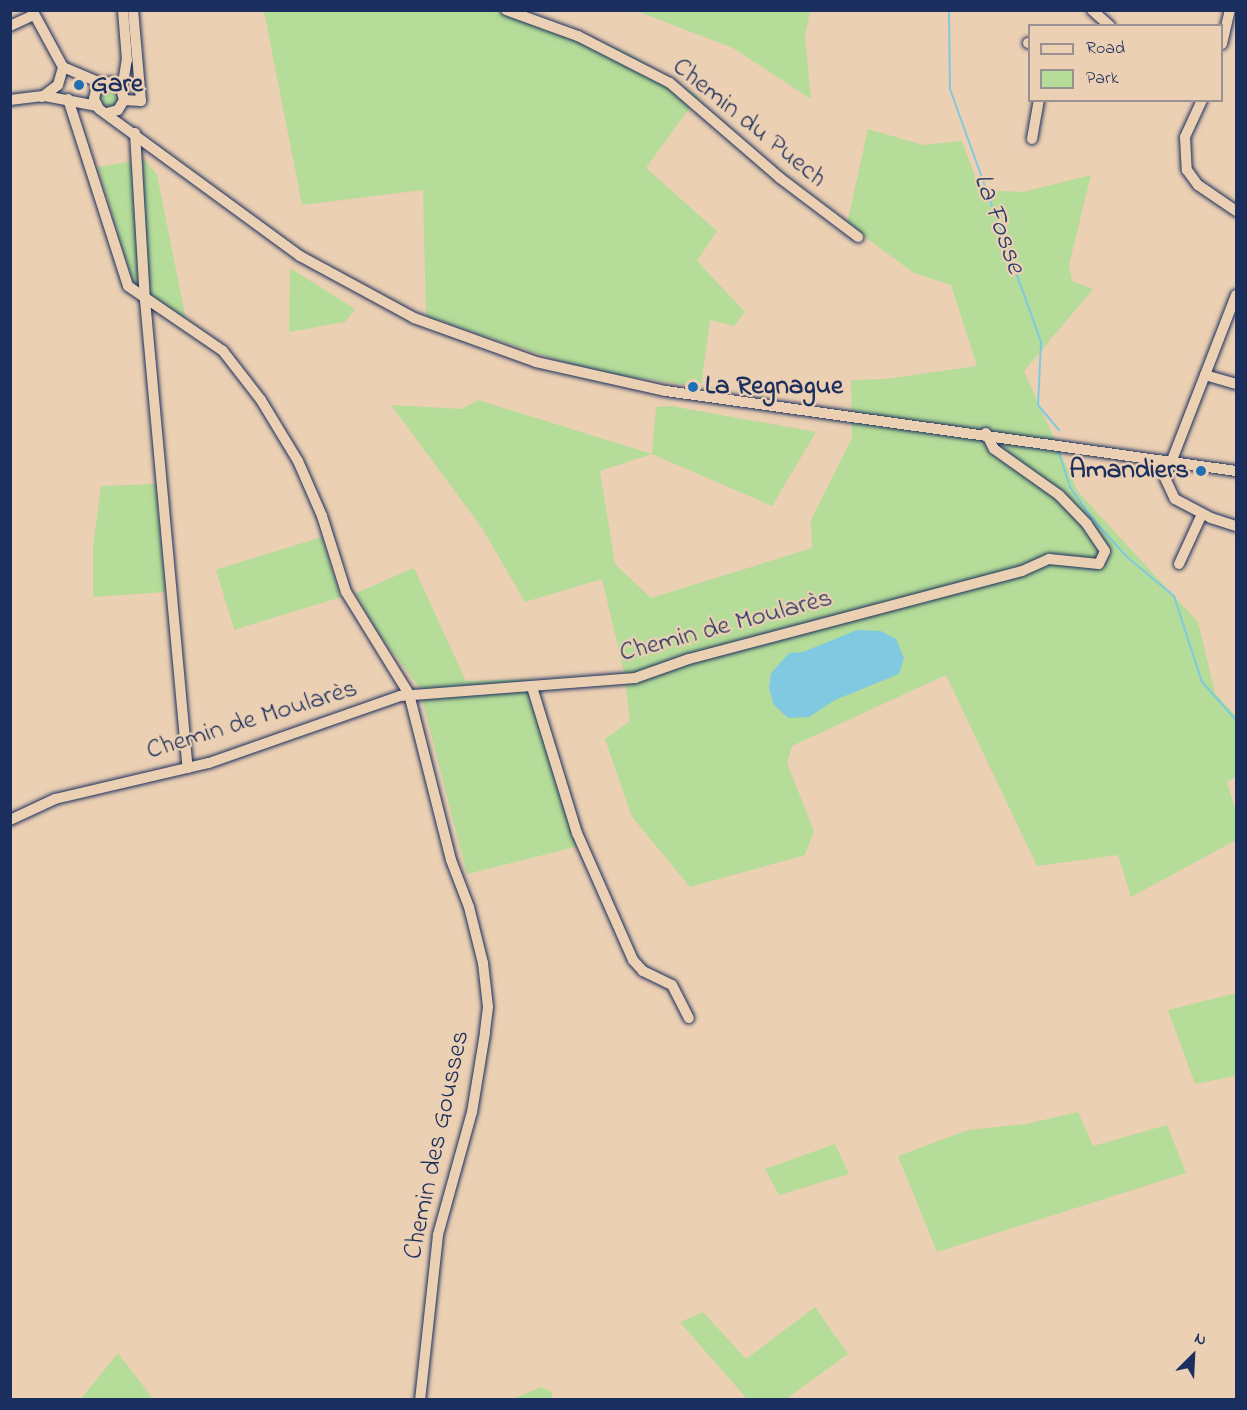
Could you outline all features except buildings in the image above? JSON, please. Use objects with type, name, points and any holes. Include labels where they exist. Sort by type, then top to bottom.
[{"type":"street","points":[[123,10],[127,52],[123,99],[131,130],[188,768]]},
{"type":"street","points":[[10,26],[33,13],[63,68],[85,80],[100,92],[123,99],[141,101],[133,10]]},
{"type":"street","name":"Chemin du Puech","points":[[506,10],[578,36],[670,83],[780,178],[858,237]]},
{"type":"street","points":[[1092,10],[1108,24]]},
{"type":"street","points":[[1223,36],[1229,11]]},
{"type":"street","points":[[42,97],[58,85],[63,68]]},
{"type":"street","points":[[10,100],[42,97],[72,100],[100,92],[125,72]]},
{"type":"street","points":[[100,92],[107,113],[270,235],[332,275],[414,318],[536,362],[666,391],[986,433],[1236,471]]},
{"type":"street","points":[[107,113],[123,99]]},
{"type":"street","name":"Chemin des Gousses","points":[[72,100],[128,286],[145,300],[213,342],[267,408],[314,496],[346,592],[409,694],[430,784],[483,963],[488,1007],[472,1112],[438,1235],[420,1400]]},
{"type":"street","points":[[1032,139],[1039,102]]},
{"type":"street","points":[[1201,102],[1185,138],[1187,170],[1198,185],[1236,211]]},
{"type":"street","points":[[1236,295],[1169,462],[1165,478],[1168,489],[1175,498],[1202,514],[1236,526]]},
{"type":"street","points":[[1205,375],[1236,384]]},
{"type":"street","name":"Chemin de Moularès","points":[[10,820],[55,799],[188,768],[409,694],[635,678],[689,659],[1022,571],[1049,559],[1099,564],[1105,551],[1087,524],[1059,495],[994,449],[986,433]]},
{"type":"street","points":[[1179,564],[1202,514]]},
{"type":"street","points":[[532,687],[577,833],[633,960],[644,971],[676,988],[689,1018]]},
{"type":"green space","points":[[634,10],[810,11],[805,36],[811,99],[733,48]]},
{"type":"green space","points":[[264,11],[525,11],[624,51],[698,96],[646,168],[717,231],[697,261],[745,312],[734,326],[710,320],[701,387],[610,374],[563,362],[426,316],[423,190],[302,205]]},
{"type":"green space","points":[[105,86],[119,90],[119,105],[103,109],[97,94]]},
{"type":"green space","points":[[868,129],[923,145],[962,141],[980,190],[1023,192],[1091,175],[1069,265],[1072,281],[1093,289],[1024,371],[1078,492],[1198,622],[1215,693],[1236,716],[1236,777],[1227,782],[1236,812],[1236,840],[1131,897],[1118,855],[1037,866],[946,675],[792,746],[787,763],[814,831],[805,855],[690,887],[632,817],[605,739],[630,721],[624,672],[602,579],[525,602],[482,528],[391,405],[462,409],[478,400],[652,454],[600,471],[615,564],[651,598],[812,548],[811,520],[852,438],[851,380],[885,379],[977,366],[951,285],[914,273],[847,224]]},
{"type":"green space","points":[[144,159],[157,175],[186,320],[133,282],[98,167]]},
{"type":"green space","points":[[290,268],[355,309],[345,322],[289,332]]},
{"type":"green space","points":[[671,406],[816,432],[772,506],[652,454],[656,407]]},
{"type":"green space","points":[[156,484],[165,592],[93,597],[93,547],[101,486]]},
{"type":"green space","points":[[322,537],[340,597],[234,630],[216,569]]},
{"type":"green space","points":[[414,568],[466,681],[531,679],[587,844],[467,874],[419,687],[376,630],[356,593]]},
{"type":"green space","points":[[1236,993],[1236,1076],[1195,1084],[1168,1010]]},
{"type":"green space","points":[[1078,1112],[1093,1146],[1167,1125],[1186,1173],[937,1252],[898,1156],[968,1130],[1026,1124]]},
{"type":"green space","points":[[835,1144],[849,1174],[779,1195],[765,1169]]},
{"type":"green space","points":[[815,1307],[848,1354],[786,1399],[747,1399],[680,1322],[703,1312],[746,1359]]},
{"type":"green space","points":[[118,1353],[151,1396],[148,1399],[81,1399]]},
{"type":"green space","points":[[541,1387],[552,1392],[552,1399],[513,1399]]},
{"type":"water","points":[[857,630],[881,631],[896,639],[904,658],[899,674],[835,700],[809,717],[788,718],[774,705],[769,688],[771,673],[789,653],[803,652]]},
{"type":"waterway","name":"La Fosse","points":[[949,10],[950,89],[1041,342],[1038,405],[1059,430]]},
{"type":"waterway","name":"La Fosse","points":[[1059,453],[1070,487],[1092,518],[1126,556],[1174,596],[1202,682],[1236,720]]},
{"type":"place","name":"Gare","points":[[79,85]]},
{"type":"place","name":"La Regnague","points":[[693,387]]},
{"type":"place","name":"Amandiers","points":[[1201,471]]}]
